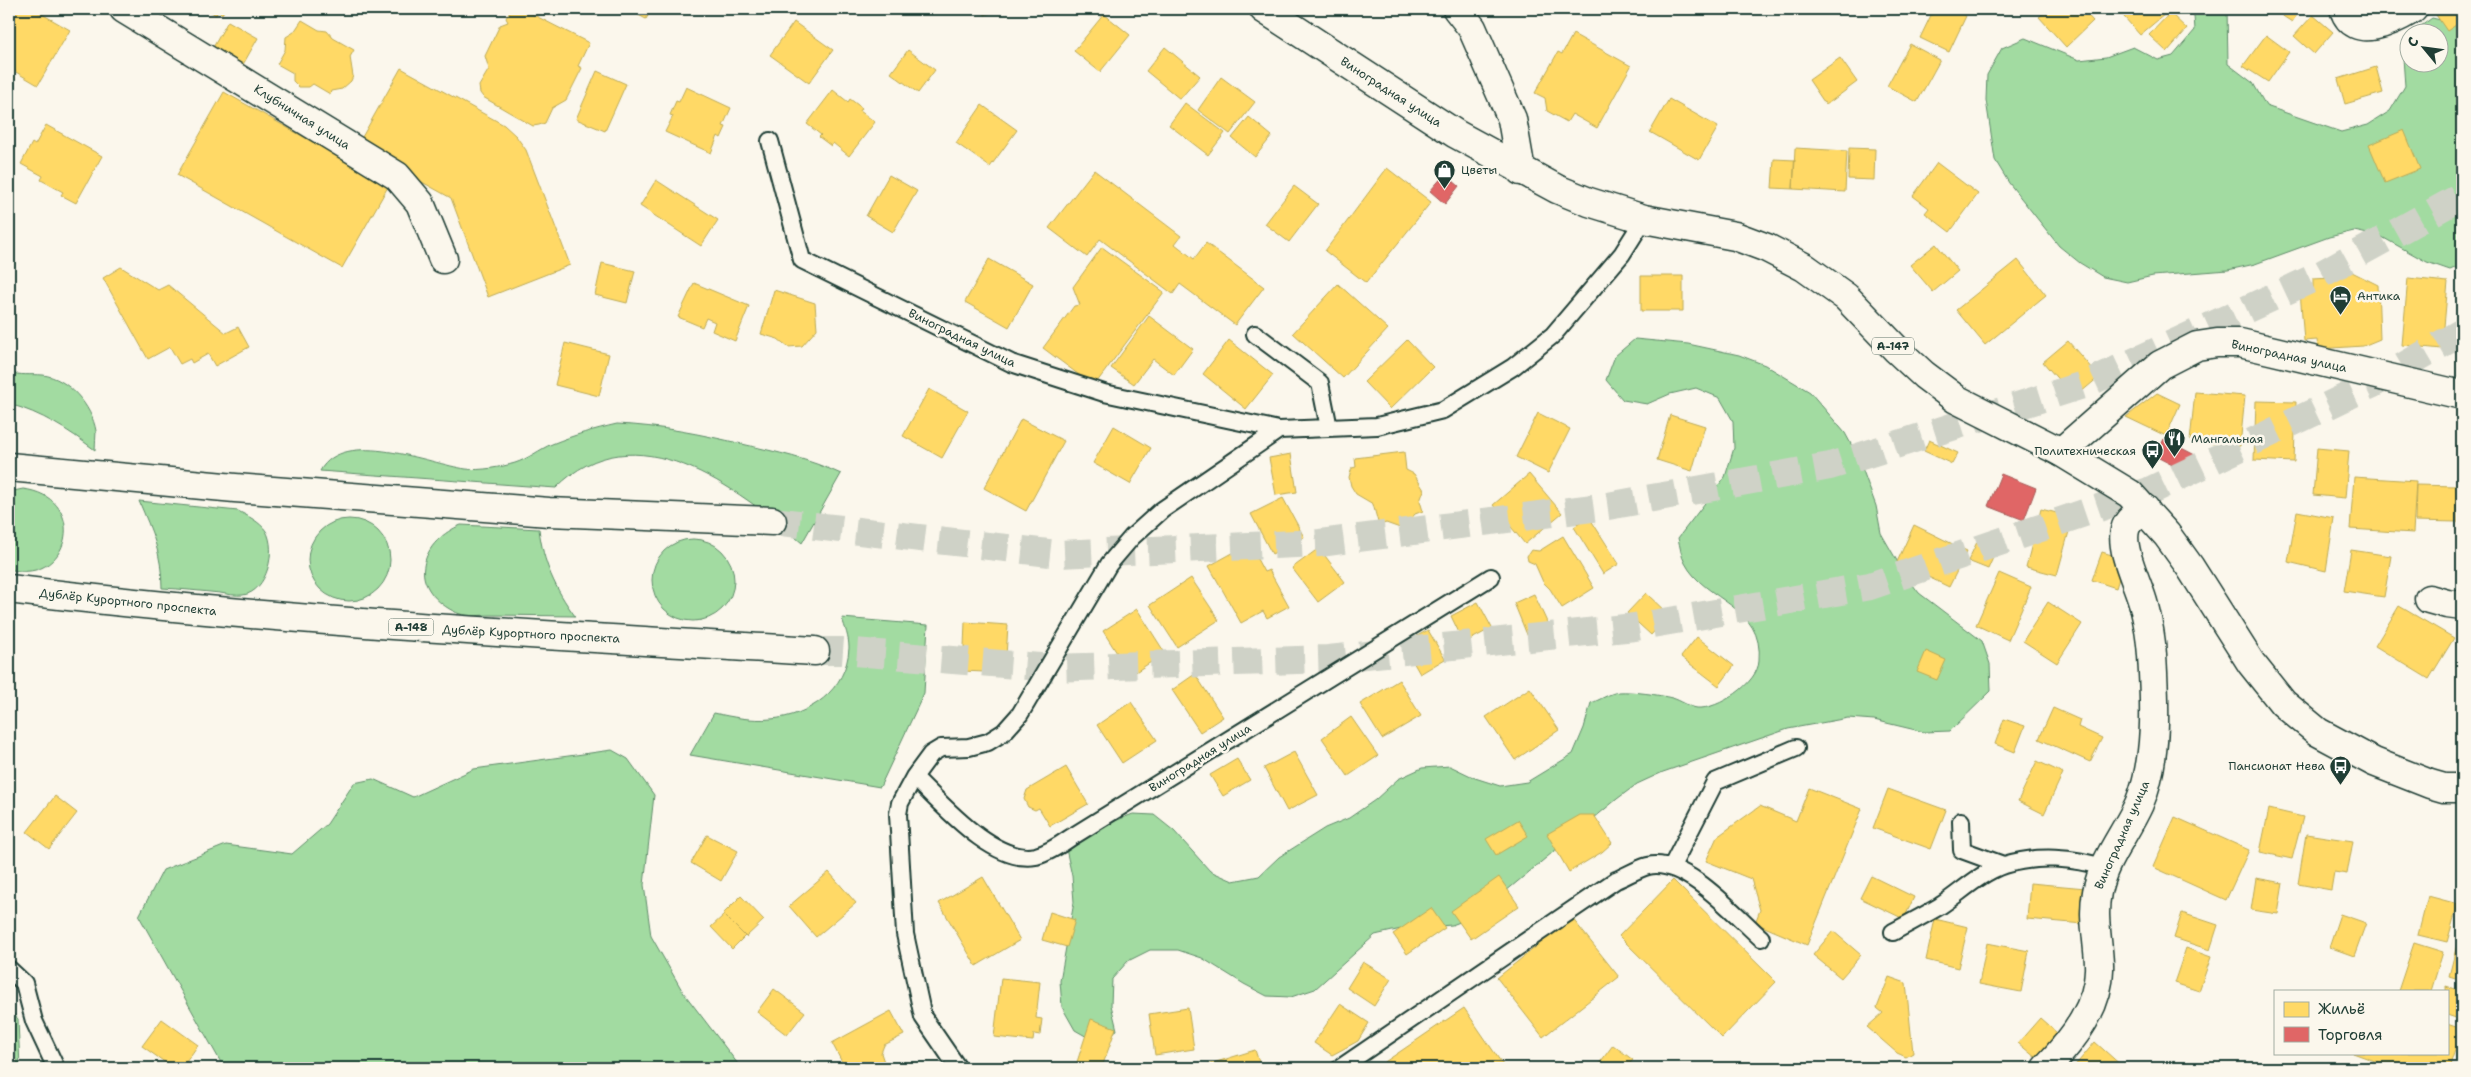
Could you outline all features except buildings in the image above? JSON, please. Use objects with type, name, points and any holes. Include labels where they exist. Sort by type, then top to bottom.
[{"type":"main road","name":"Клубничная улица","points":[[124,9],[397,176],[420,203],[443,259]]},
{"type":"main road","name":"Виноградная улица","points":[[1264,9],[1456,134],[1521,171],[1589,202],[1644,219],[1735,236],[1767,248],[1804,267],[1846,296],[1897,350],[1956,399],[2061,452],[2109,479],[2130,494],[2145,509],[2190,567],[2251,664],[2283,703],[2318,732],[2374,762],[2430,784],[2444,788],[2462,788]]},
{"type":"main road","points":[[1457,9],[1472,28],[1512,119],[1521,171]]},
{"type":"main road","points":[[2344,9],[2347,18],[2355,26],[2367,27],[2400,17],[2413,9]]},
{"type":"main road","name":"Виноградная улица","points":[[2061,452],[2160,365],[2197,346],[2217,343],[2240,343],[2462,395]]},
{"type":"main road","points":[[9,467],[235,488],[529,510],[772,521]]},
{"type":"main road","name":"Виноградная улица","points":[[2046,1068],[2069,1044],[2085,1018],[2096,990],[2099,965],[2094,917],[2097,892],[2105,868],[2138,805],[2148,779],[2152,742],[2152,654],[2144,606],[2124,542],[2125,529],[2132,518],[2145,509]]},
{"type":"main road","name":"Дублёр Курортного проспекта","points":[[9,589],[120,603],[354,624],[815,651]]},
{"type":"main road","points":[[2429,599],[2462,606]]},
{"type":"lane","name":"Виноградная улица","points":[[770,142],[802,260],[1011,363],[1104,393],[1279,430],[1377,426],[1443,410],[1512,367],[1554,335],[1622,254],[1644,219]]},
{"type":"lane","points":[[1255,334],[1320,383],[1329,428]]},
{"type":"lane","name":"Виноградная улица","points":[[958,1068],[923,1017],[905,934],[898,814],[900,803],[914,777],[932,754],[941,748],[969,747],[988,742],[1004,732],[1020,714],[1109,564],[1132,537],[1162,510],[1245,451],[1279,430]]},
{"type":"lane","name":"Виноградная улица","points":[[914,777],[979,837],[1002,851],[1020,857],[1036,856],[1070,838],[1491,577]]},
{"type":"lane","points":[[1672,866],[1715,782],[1796,748]]},
{"type":"lane","points":[[1961,820],[1962,850],[2003,865]]},
{"type":"lane","points":[[1893,932],[1939,906],[1984,875],[2003,865],[2026,860],[2057,859],[2087,862],[2105,868]]},
{"type":"lane","points":[[1340,1068],[1616,880],[1649,866],[1672,866],[1696,880],[1761,938]]},
{"type":"lane","points":[[9,970],[24,983],[34,1021],[56,1068]]},
{"type":"green space","points":[[2190,9],[2227,9],[2228,64],[2253,83],[2266,106],[2341,132],[2368,125],[2390,111],[2405,86],[2404,72],[2448,72],[2448,22],[2427,22],[2432,18],[2462,25],[2462,265],[2450,270],[2427,262],[2382,237],[2354,231],[2329,237],[2255,264],[2228,270],[2153,276],[2127,282],[2103,277],[2080,263],[2059,246],[2009,183],[1995,160],[1986,100],[1987,75],[2002,48],[2025,38],[2079,60],[2106,57],[2133,47],[2158,60],[2173,56],[2195,30],[2194,16]]},
{"type":"green space","points":[[1635,339],[1688,344],[1739,355],[1765,365],[1810,392],[1845,433],[1858,457],[1876,506],[1881,533],[1904,573],[1919,593],[1982,641],[1990,664],[1991,691],[1950,731],[1924,732],[1874,720],[1848,718],[1788,729],[1663,772],[1637,784],[1617,799],[1476,916],[1452,925],[1401,929],[1375,935],[1315,989],[1291,997],[1267,996],[1202,958],[1178,950],[1150,950],[1128,961],[1112,979],[1111,1005],[1117,1030],[1096,1042],[1075,1030],[1062,1007],[1060,981],[1074,902],[1072,876],[1066,849],[1070,838],[1133,814],[1154,815],[1174,831],[1210,871],[1233,881],[1259,876],[1279,857],[1325,828],[1349,818],[1375,800],[1398,779],[1422,768],[1450,766],[1475,778],[1500,786],[1527,782],[1573,754],[1584,728],[1591,703],[1619,692],[1631,692],[1667,697],[1697,708],[1706,707],[1715,705],[1736,694],[1752,678],[1759,661],[1758,642],[1752,628],[1743,616],[1694,576],[1685,563],[1678,538],[1725,477],[1734,448],[1733,421],[1720,398],[1696,388],[1670,394],[1647,404],[1623,400],[1606,380],[1615,356]]},
{"type":"green space","points":[[9,372],[52,377],[70,387],[84,403],[94,422],[96,431],[95,450],[54,423],[33,412],[9,404]]},
{"type":"green space","points":[[617,424],[665,429],[727,440],[793,456],[841,474],[802,543],[747,500],[716,480],[684,465],[651,456],[618,455],[586,465],[556,488],[320,471],[332,458],[348,451],[367,450],[410,456],[466,469],[491,468],[520,461],[547,446]]},
{"type":"green space","points":[[23,489],[44,495],[58,507],[65,523],[64,539],[58,554],[46,565],[30,571],[9,569],[9,492]]},
{"type":"green space","points":[[139,501],[238,511],[253,520],[266,531],[269,539],[270,559],[264,578],[251,592],[243,595],[162,588],[158,553]]},
{"type":"green space","points":[[341,519],[357,519],[372,526],[383,537],[390,552],[387,576],[378,589],[357,601],[341,601],[326,594],[315,583],[308,568],[308,552],[315,537],[326,526]]},
{"type":"green space","points":[[461,525],[539,529],[551,575],[575,616],[467,615],[453,611],[439,602],[425,582],[424,566],[426,559],[437,541]]},
{"type":"green space","points":[[685,539],[701,539],[716,546],[727,557],[734,572],[731,596],[722,609],[701,621],[685,621],[670,614],[659,603],[652,588],[652,572],[659,557],[670,546]]},
{"type":"green space","points":[[842,618],[928,625],[924,693],[880,787],[690,755],[714,713],[749,719],[771,719],[799,713],[824,698],[841,676],[847,663],[849,644]]},
{"type":"green space","points":[[612,750],[628,759],[654,795],[644,885],[651,936],[683,992],[741,1068],[224,1068],[139,916],[163,870],[226,845],[292,854],[327,824],[354,783],[373,779],[413,797],[474,769]]},
{"type":"green space","points":[[9,1009],[18,1019],[20,1068],[9,1068]]},
{"type":"tunnel","points":[[772,521],[1058,554],[1320,543],[1608,506],[1830,466],[2086,384],[2316,277],[2462,196]]},
{"type":"tunnel","points":[[815,651],[841,651],[1052,668],[1328,659],[1635,627],[1870,586],[2149,491],[2373,384],[2462,332]]},
{"type":"place","name":"Цветы","points":[[1445,189]]},
{"type":"place","name":"Антика","points":[[2341,315]]},
{"type":"place","name":"Мангальная","points":[[2175,458]]},
{"type":"place","name":"Политехническая","points":[[2152,470]]},
{"type":"place","name":"Пансионат Нева","points":[[2341,785]]}]
